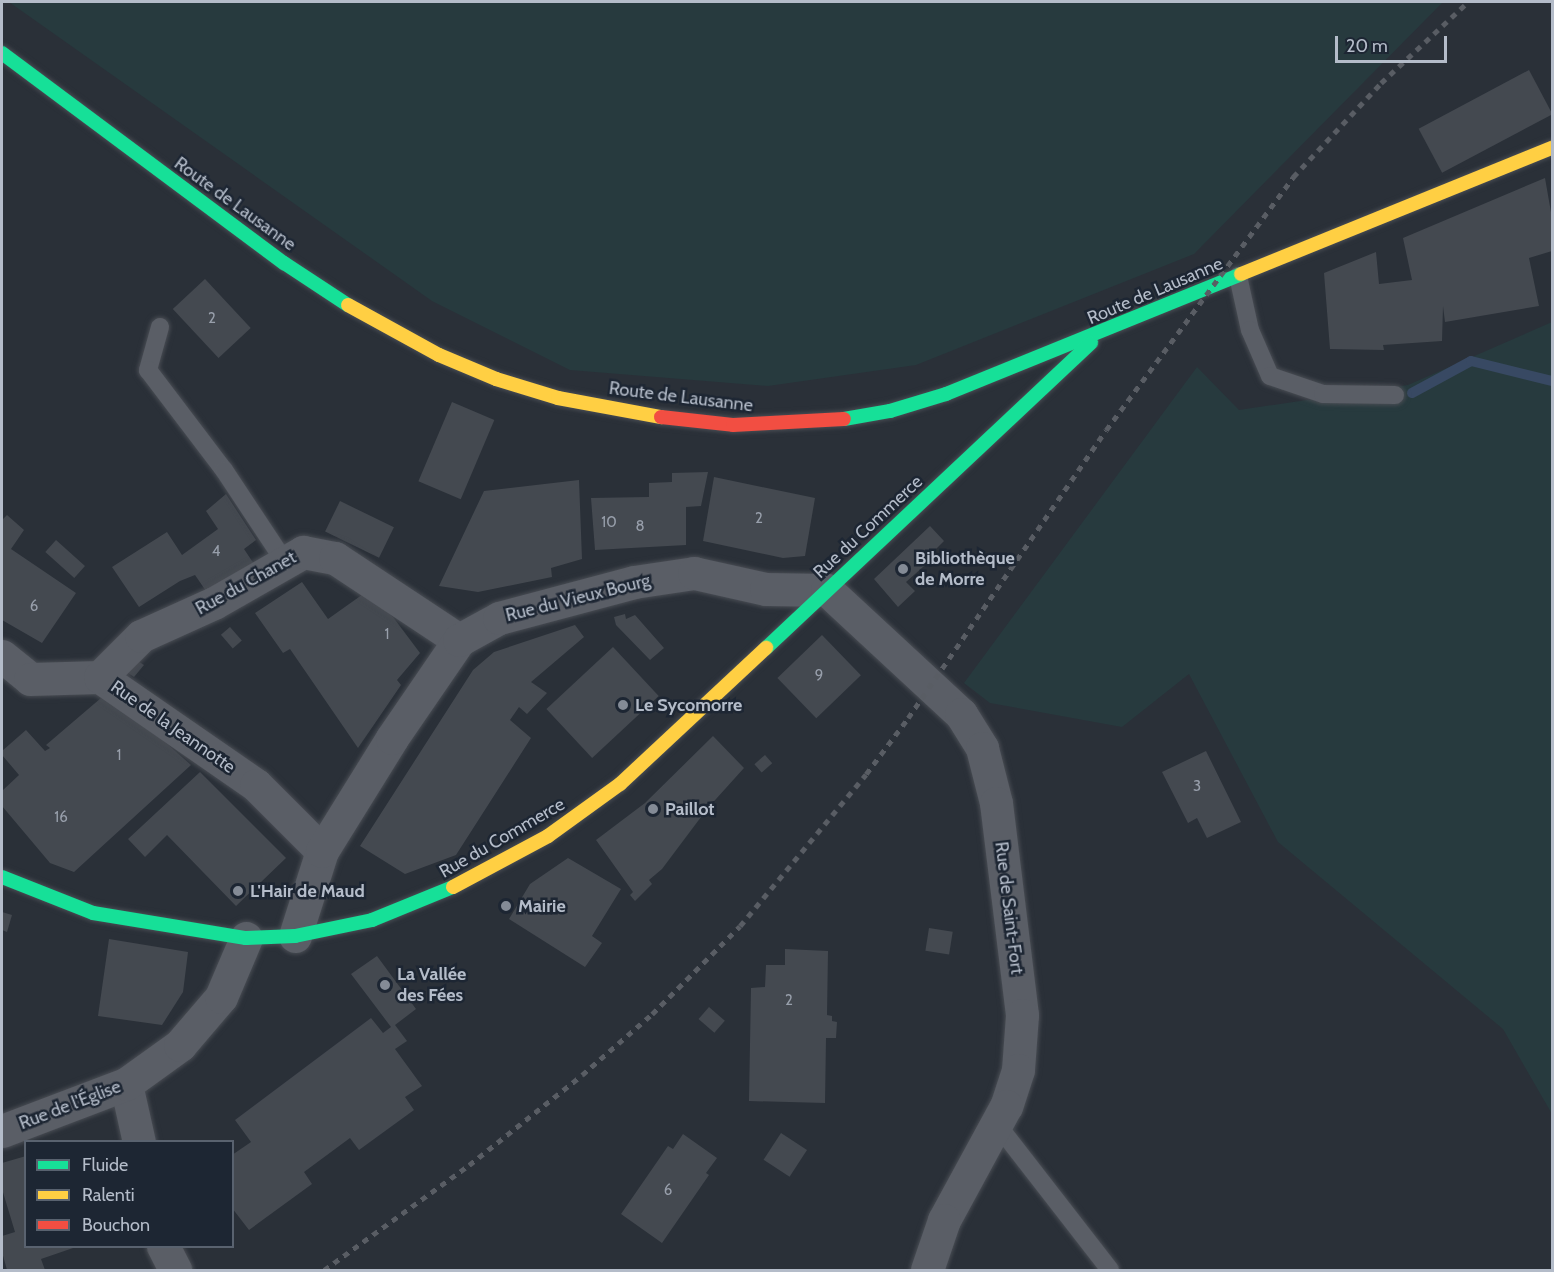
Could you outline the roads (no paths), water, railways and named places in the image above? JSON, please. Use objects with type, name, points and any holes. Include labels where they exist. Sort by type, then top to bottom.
[{"type":"main road","name":"Route de Lausanne","points":[[2,53],[284,263],[360,313],[439,355],[496,379],[558,398],[647,415],[733,425],[841,420],[890,411],[946,394],[1101,334],[1552,148]]},
{"type":"main road","name":"Rue du Commerce","points":[[2,877],[93,913],[246,938],[295,936],[372,920],[444,892],[548,836],[620,784],[1101,334]]},
{"type":"street","name":"Rue du Chanet","points":[[100,677],[141,636],[214,603],[303,552],[335,558],[459,640]]},
{"type":"street","name":"Rue du Vieux Bourg","points":[[295,936],[322,851],[392,738],[459,640],[499,618],[634,582],[694,573],[766,589],[826,590]]},
{"type":"street","name":"Rue de Saint-Fort","points":[[826,590],[961,714],[982,748],[996,802],[1022,1015],[1018,1070],[1006,1106],[944,1220],[927,1270]]},
{"type":"street","name":"Rue de la Jeannotte","points":[[2,656],[30,679],[100,677],[256,785],[322,851]]},
{"type":"street","name":"Rue de l'Église","points":[[2,1131],[126,1084],[180,1044],[221,997],[246,938]]},
{"type":"street","points":[[126,1084],[139,1140]]},
{"type":"street","points":[[164,1248],[175,1270]]},
{"type":"lane","points":[[1238,276],[1250,330],[1270,376],[1323,394],[1395,395]]},
{"type":"lane","points":[[160,327],[148,370],[224,470],[285,562]]},
{"type":"lane","points":[[996,1124],[1110,1270]]},
{"type":"waterway","points":[[1412,393],[1471,361],[1552,381]]},
{"type":"railway","points":[[324,1270],[469,1165],[582,1075],[652,1014],[740,926],[866,774],[908,718],[1106,430],[1293,177],[1381,83],[1468,2]]},
{"type":"place","name":"Bibliothèque de Morre","points":[[903,569]]},
{"type":"place","name":"Le Sycomorre","points":[[623,705]]},
{"type":"place","name":"Paillot","points":[[653,809]]},
{"type":"place","name":"L'Hair de Maud","points":[[238,891]]},
{"type":"place","name":"Mairie","points":[[506,906]]},
{"type":"place","name":"La Vallée des Fées","points":[[385,985]]}]
